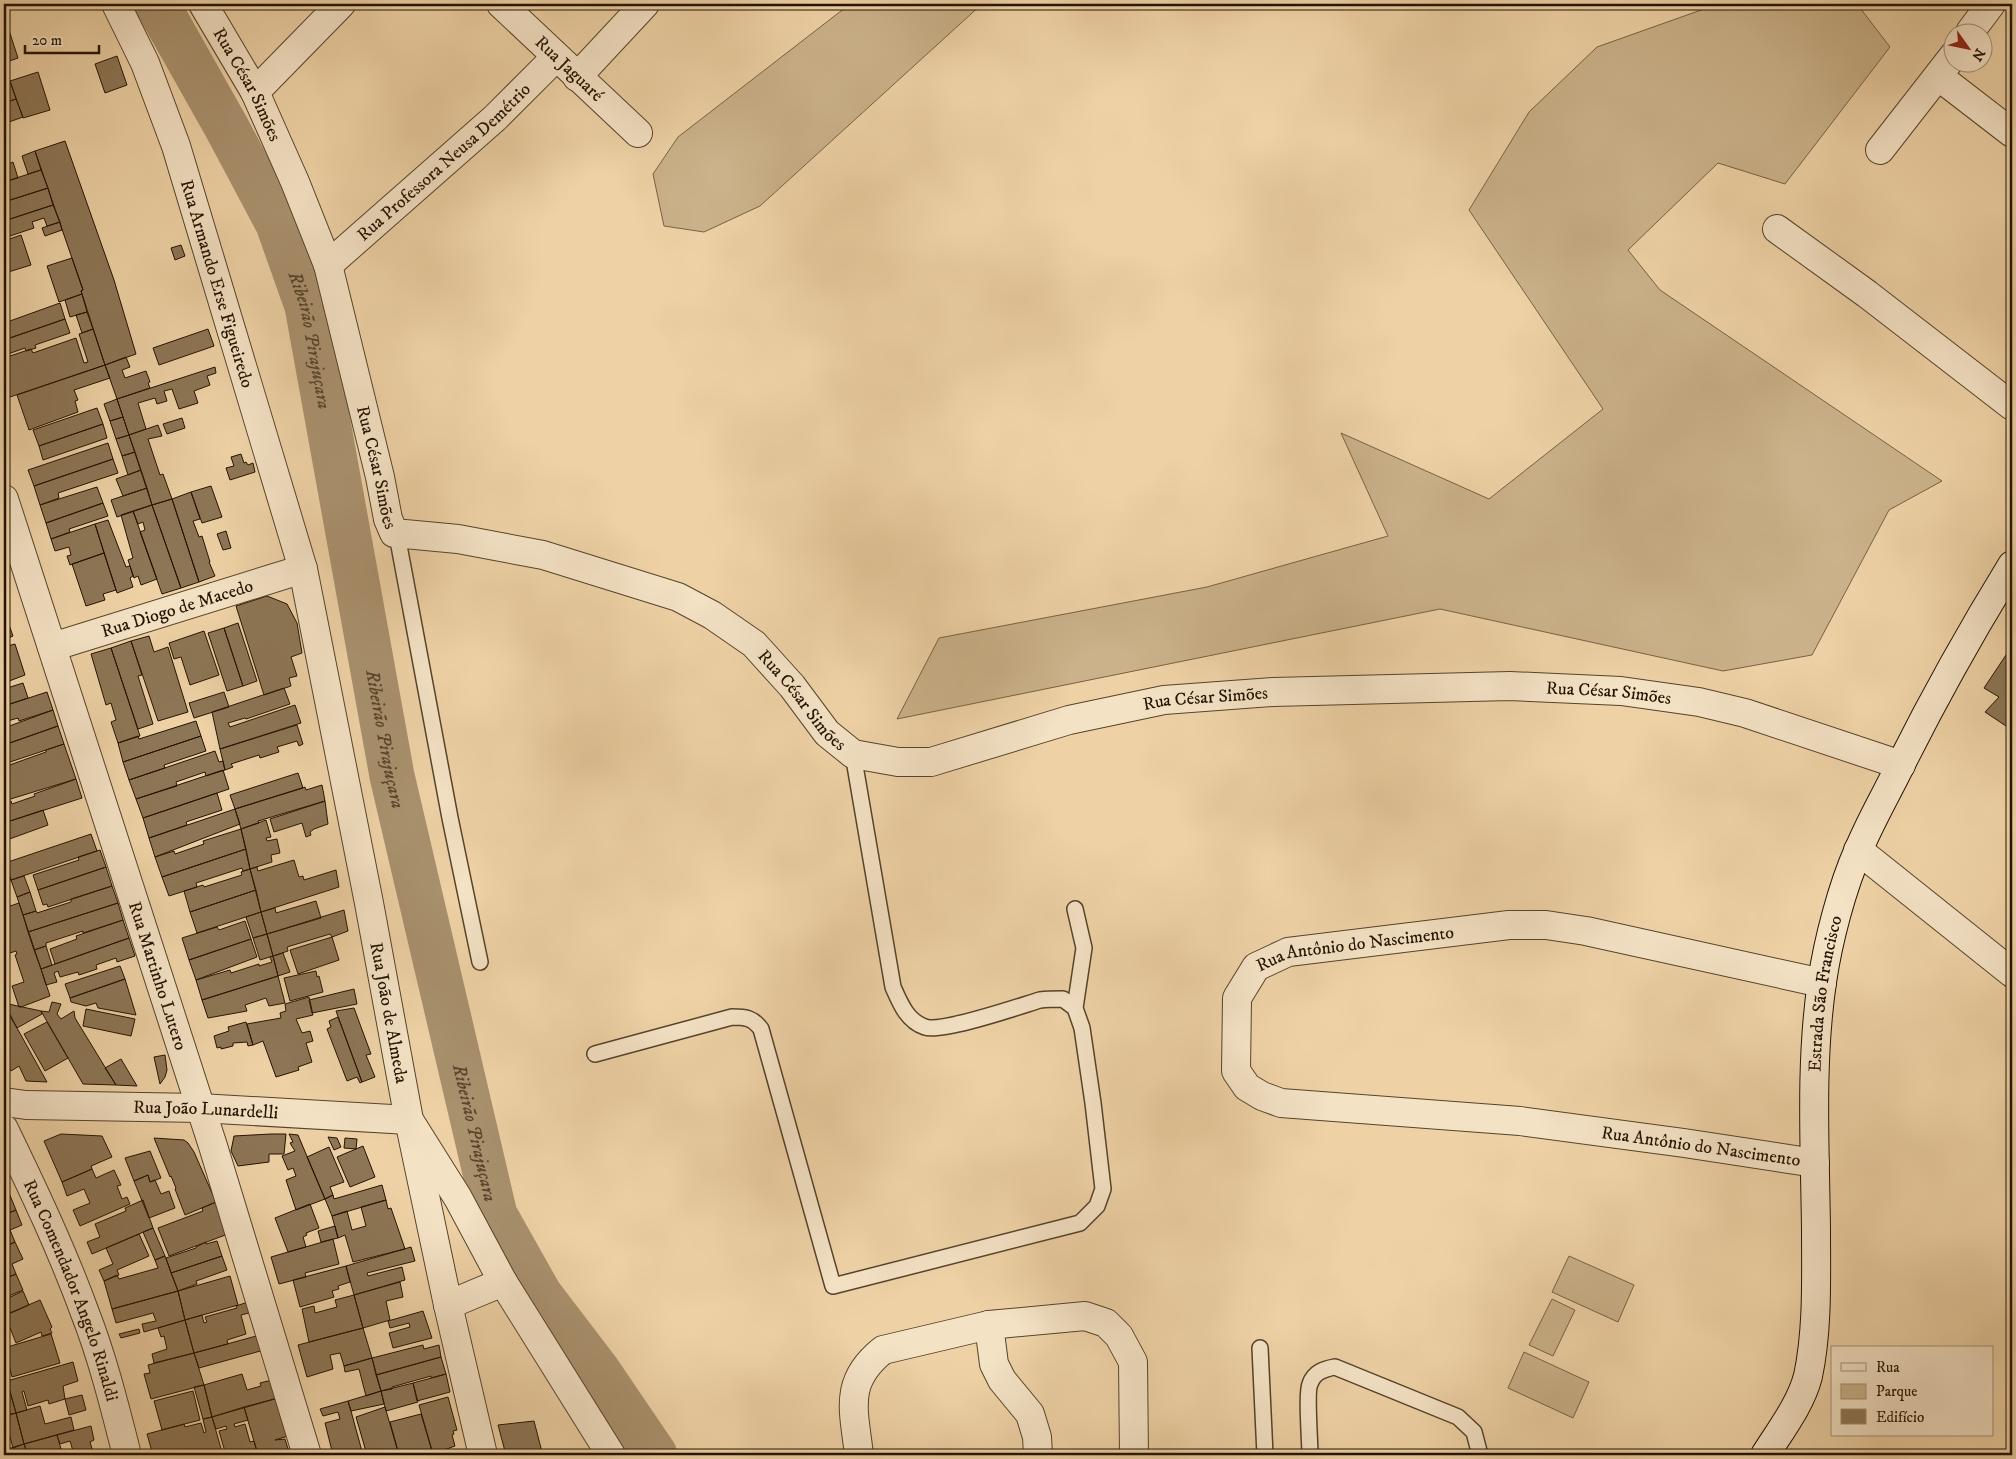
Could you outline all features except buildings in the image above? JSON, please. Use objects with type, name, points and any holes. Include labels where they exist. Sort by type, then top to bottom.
[{"type":"street","name":"Rua Armando Erse Figueiredo","points":[[116,4],[145,63],[176,146],[302,569]]},
{"type":"street","name":"Rua César Simões","points":[[203,4],[255,92],[295,182],[328,265],[391,529],[397,535],[458,539],[543,555],[678,597],[712,615],[754,644],[792,686],[827,733],[853,754],[898,762],[931,762],[1069,720],[1164,700],[1273,692],[1510,686],[1621,692],[1699,702],[1745,713],[1901,765]]},
{"type":"street","points":[[255,92],[341,4]]},
{"type":"street","name":"Rua Jaguaré","points":[[502,4],[638,133]]},
{"type":"street","points":[[577,77],[645,4]]},
{"type":"street","points":[[1978,22],[1991,4]]},
{"type":"street","name":"Rua Professora Neusa Demétrio","points":[[328,265],[495,118],[556,57]]},
{"type":"street","points":[[1880,150],[1944,68]]},
{"type":"street","points":[[1953,72],[2012,133]]},
{"type":"street","points":[[1777,229],[1867,294],[2012,406]]},
{"type":"street","name":"Rua Martinho Lutero","points":[[4,499],[216,1155],[307,1455]]},
{"type":"street","name":"Estrada São Francisco","points":[[1765,1455],[1791,1413],[1807,1377],[1816,1285],[1816,1055],[1822,983],[1836,916],[1858,850],[1926,713],[1970,633],[2012,565]]},
{"type":"street","name":"Rua Diogo de Macedo","points":[[52,647],[302,569]]},
{"type":"street","name":"Rua João de Almeda","points":[[302,569],[369,903],[409,1120],[448,1305],[483,1455]]},
{"type":"street","points":[[1858,850],[2012,972]]},
{"type":"street","name":"Rua Antônio do Nascimento","points":[[1815,1163],[1684,1142],[1520,1121],[1281,1103],[1262,1096],[1247,1087],[1236,1071],[1237,998],[1256,967],[1288,952],[1509,925],[1546,925],[1586,930],[1822,983]]},
{"type":"street","name":"Rua João Lunardelli","points":[[4,1102],[26,1105],[200,1108],[409,1120]]},
{"type":"street","points":[[409,1120],[458,1198],[502,1282],[611,1455]]},
{"type":"street","name":"Rua Comendador Angelo Rinaldi","points":[[4,1129],[45,1214],[86,1314],[127,1455]]},
{"type":"street","points":[[448,1305],[502,1282]]},
{"type":"street","points":[[859,1455],[853,1400],[855,1387],[861,1372],[870,1360],[883,1350],[990,1325],[1085,1316],[1106,1323],[1119,1336],[1133,1362],[1134,1455]]},
{"type":"street","points":[[990,1325],[994,1364],[1002,1380],[1030,1414],[1037,1438],[1038,1455]]},
{"type":"lane","points":[[397,535],[450,818],[480,962]]},
{"type":"lane","points":[[853,754],[893,987],[901,1006],[914,1021],[927,1028],[993,1015],[1043,1000],[1063,999],[1075,1008]]},
{"type":"lane","points":[[595,1054],[732,1017],[746,1017],[755,1021],[761,1029],[833,1286],[1080,1223],[1097,1206],[1103,1189],[1082,1028],[1075,1008],[1084,948],[1075,909]]},
{"type":"lane","points":[[1260,1348],[1265,1455]]},
{"type":"lane","points":[[1310,1455],[1309,1384],[1316,1374],[1323,1369],[1335,1367],[1458,1417],[1474,1432],[1480,1455]]},
{"type":"green space","points":[[850,4],[982,4],[760,206],[704,232],[664,226],[653,174],[678,137]]},
{"type":"green space","points":[[1718,4],[1857,4],[1890,47],[1785,184],[1718,163],[1628,250],[1660,290],[1942,481],[1889,510],[1812,655],[1723,671],[1440,609],[897,719],[939,638],[1207,587],[1388,536],[1341,433],[1489,499],[1603,409],[1469,210],[1529,112],[1597,47]]},
{"type":"green space","points":[[1569,1256],[1634,1285],[1618,1322],[1552,1292]]},
{"type":"green space","points":[[1552,1299],[1575,1310],[1553,1356],[1529,1345]]},
{"type":"green space","points":[[1524,1352],[1589,1382],[1573,1418],[1508,1388]]},
{"type":"waterway","name":"Ribeirão Pirajuçara","points":[[157,4],[227,128],[278,224],[307,306],[392,776],[495,1215],[540,1295],[598,1371],[655,1455]]}]
